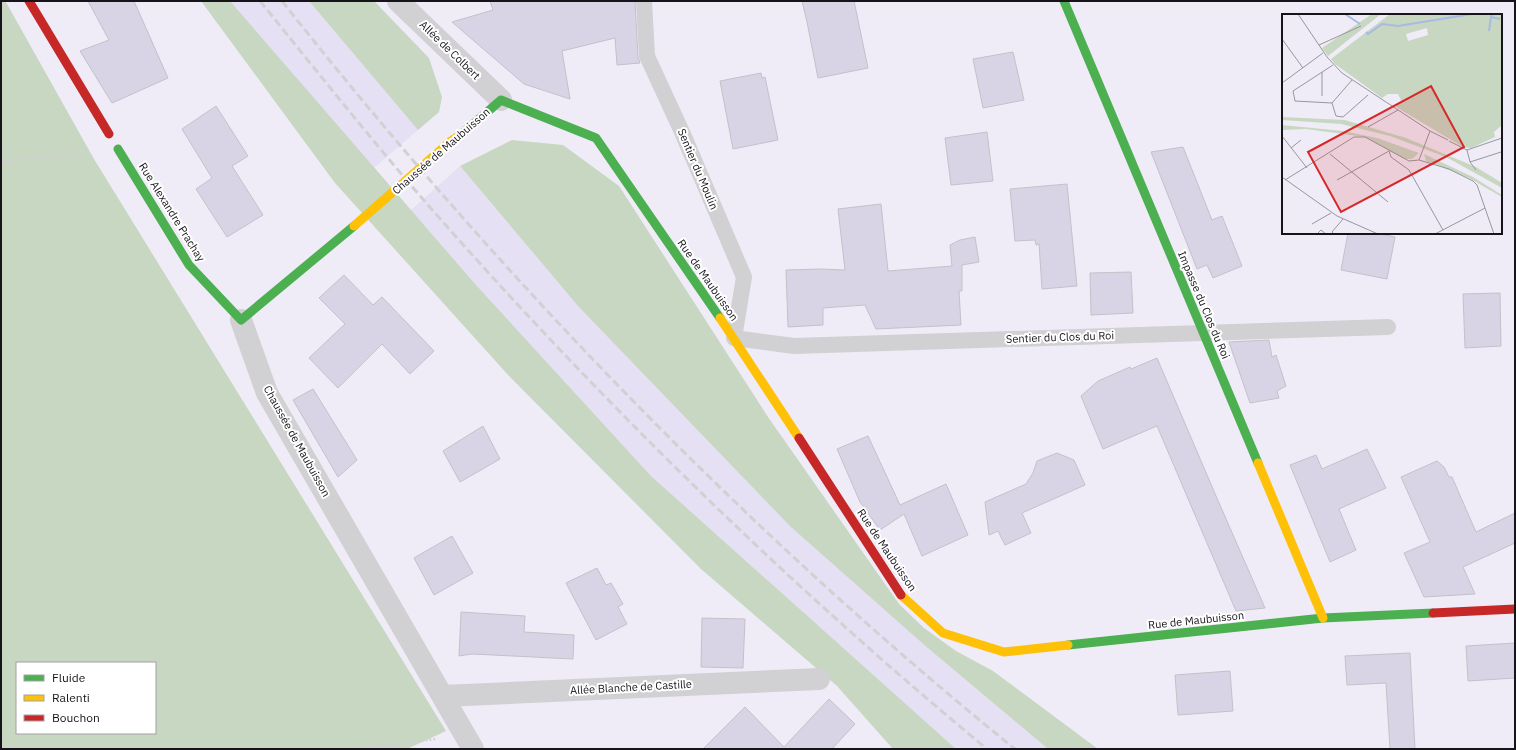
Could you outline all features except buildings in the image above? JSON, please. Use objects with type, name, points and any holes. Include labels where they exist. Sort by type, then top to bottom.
[{"type":"street","points":[[30,1],[109,134]]},
{"type":"street","name":"Allée de Colbert","points":[[398,1],[501,100]]},
{"type":"street","name":"Impasse du Clos du Roi","points":[[1064,1],[1323,618]]},
{"type":"street","name":"Chaussée de Maubuisson","points":[[469,742],[267,393],[241,320],[386,199],[451,141],[469,128],[501,100]]},
{"type":"street","name":"Rue de Maubuisson","points":[[501,100],[596,138],[734,338],[902,597],[942,633],[1004,652],[1323,618],[1515,609]]},
{"type":"street","name":"Rue Alexandre Prachay","points":[[118,149],[189,265],[241,320]]},
{"type":"street","name":"Allée Blanche de Castille","points":[[443,696],[819,679]]},
{"type":"lane","name":"Sentier du Moulin","points":[[644,1],[647,56],[682,132],[744,277],[734,338]]},
{"type":"lane","name":"Sentier du Clos du Roi","points":[[734,338],[794,346],[1388,327]]},
{"type":"path","points":[[1,162],[88,153]]},
{"type":"path","points":[[358,749],[469,742]]},
{"type":"shaded area","points":[[230,1],[309,1],[418,130],[374,168]]},
{"type":"shaded area","points":[[460,166],[578,306],[929,649],[1048,749],[956,749],[651,476],[476,285],[411,210]]},
{"type":"green space","points":[[1,1],[5,1],[94,159],[446,731],[407,749],[1,749]]},
{"type":"green space","points":[[201,1],[230,1],[476,285],[651,476],[956,749],[893,749],[837,686],[701,569],[509,376],[335,183]]},
{"type":"green space","points":[[309,1],[374,1],[429,58],[442,97],[439,112],[418,130]]},
{"type":"green space","points":[[512,140],[563,145],[619,186],[768,417],[899,604],[924,628],[956,651],[993,671],[1098,749],[1048,749],[929,649],[791,527],[578,306],[460,166]]},
{"type":"railway","points":[[260,1],[427,204],[492,277],[627,419],[696,488],[767,555],[912,686],[987,749]]},
{"type":"railway","points":[[282,1],[365,103],[450,203],[538,301],[628,396],[721,488],[816,578],[914,665],[1015,749]]},
{"type":"traffic: fast","points":[[1064,1],[1258,463]]},
{"type":"traffic: fast","points":[[463,133],[501,100],[596,138],[720,318]]},
{"type":"traffic: fast","points":[[118,149],[189,265],[241,320],[354,226]]},
{"type":"traffic: fast","points":[[1068,645],[1323,618],[1433,613]]},
{"type":"traffic: slow","points":[[354,226],[451,141],[463,133]]},
{"type":"traffic: slow","points":[[720,318],[799,438]]},
{"type":"traffic: slow","points":[[1258,463],[1323,618]]},
{"type":"traffic: slow","points":[[901,595],[943,633],[1004,652],[1068,645]]},
{"type":"traffic: jam","points":[[29,1],[109,134]]},
{"type":"traffic: jam","points":[[799,438],[901,595]]},
{"type":"traffic: jam","points":[[1433,613],[1515,609]]}]
